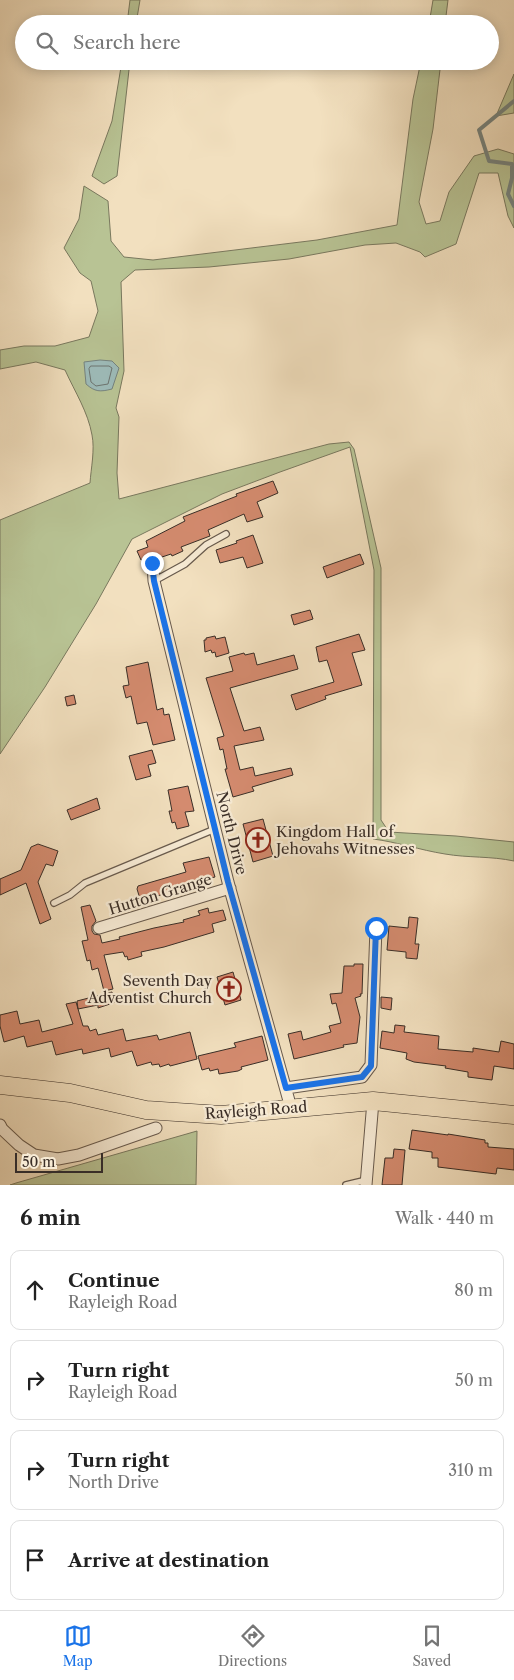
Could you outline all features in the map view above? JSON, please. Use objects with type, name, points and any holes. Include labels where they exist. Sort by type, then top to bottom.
[{"type":"main road","name":"Rayleigh Road","points":[[0,1085],[70,1093],[146,1110],[221,1115],[373,1101],[514,1115]]},
{"type":"street","name":"North Drive","points":[[152,563],[154,581],[230,888],[291,1108]]},
{"type":"street","name":"Hutton Grange","points":[[99,928],[230,888]]},
{"type":"street","name":"Rayleigh Road","points":[[286,1088],[362,1077],[371,1066],[376,928]]},
{"type":"street","points":[[366,1182],[373,1101]]},
{"type":"street","points":[[0,1125],[19,1145],[34,1155],[58,1160],[79,1155],[156,1128]]},
{"type":"lane","points":[[154,581],[185,564],[206,545],[226,534]]},
{"type":"lane","points":[[54,903],[70,895],[85,883],[215,829]]},
{"type":"lane","points":[[346,1185],[366,1182]]},
{"type":"green space","points":[[130,0],[140,0],[138,15],[128,15]]},
{"type":"green space","points":[[433,0],[448,0],[446,15],[430,15]]},
{"type":"green space","points":[[120,70],[129,70],[117,176],[104,184],[92,176],[112,121]]},
{"type":"green space","points":[[419,70],[440,70],[433,129],[419,202],[426,224],[440,221],[449,192],[474,156],[498,149],[514,154],[514,228],[508,216],[498,173],[479,173],[456,244],[425,257],[420,252],[396,243],[365,245],[289,259],[209,267],[135,270],[121,282],[124,371],[116,408],[119,417],[117,473],[119,499],[329,444],[349,442],[354,449],[381,568],[381,820],[389,832],[514,842],[514,861],[445,854],[373,839],[374,570],[350,447],[222,494],[132,539],[96,604],[45,687],[0,754],[0,520],[90,483],[93,447],[88,418],[65,370],[36,362],[0,369],[0,350],[24,346],[55,346],[89,337],[98,311],[91,281],[80,273],[64,248],[79,219],[84,186],[108,201],[111,241],[124,257],[153,260],[317,240],[397,225],[413,99]]},
{"type":"green space","points":[[514,74],[514,113],[496,116]]},
{"type":"green space","points":[[197,1131],[196,1185],[10,1185],[16,1183]]},
{"type":"water","points":[[112,361],[119,368],[112,389],[98,391],[86,384],[84,362]]},
{"type":"building","points":[[273,481],[278,493],[257,502],[263,517],[247,522],[244,514],[208,530],[210,536],[181,547],[183,551],[172,556],[171,554],[159,558],[152,556],[141,560],[137,551],[148,547],[146,541],[185,521],[183,517],[237,496],[236,494]]},
{"type":"building","points":[[253,535],[263,563],[247,568],[243,557],[220,563],[216,550]]},
{"type":"building","points":[[360,554],[364,564],[327,578],[323,567]]},
{"type":"building","points":[[310,610],[313,619],[294,625],[291,615]]},
{"type":"building","points":[[359,634],[365,650],[352,653],[362,685],[325,696],[326,699],[296,710],[291,695],[334,682],[327,660],[319,662],[316,647]]},
{"type":"building","points":[[215,636],[216,639],[225,637],[229,653],[216,657],[215,652],[212,653],[211,650],[205,652],[204,640]]},
{"type":"building","points":[[244,653],[245,655],[254,653],[257,665],[294,655],[298,669],[230,688],[244,731],[260,727],[264,740],[234,746],[240,770],[253,767],[255,776],[291,768],[293,775],[252,787],[254,791],[233,797],[225,769],[227,769],[223,749],[220,750],[217,738],[224,736],[206,678],[233,671],[229,657]]},
{"type":"building","points":[[148,662],[157,710],[163,708],[164,715],[169,714],[175,740],[153,745],[147,722],[137,724],[131,696],[126,698],[123,686],[129,685],[126,667]]},
{"type":"building","points":[[74,695],[76,704],[67,706],[65,697]]},
{"type":"building","points":[[152,750],[156,763],[148,765],[151,776],[136,780],[129,756]]},
{"type":"building","points":[[188,786],[194,811],[185,812],[189,826],[177,829],[175,822],[172,823],[169,811],[172,811],[168,790]]},
{"type":"building","points":[[97,798],[100,809],[71,820],[67,810]]},
{"type":"building","name":"Kingdom Hall of Jehovahs Witnesses","points":[[263,819],[273,856],[253,862],[243,824]]},
{"type":"building","points":[[38,844],[58,851],[53,866],[46,864],[38,882],[51,919],[40,924],[26,883],[0,895],[0,879],[21,870],[31,847]]},
{"type":"building","points":[[209,857],[215,877],[198,881],[200,885],[164,893],[150,898],[151,900],[141,902],[137,889],[138,886],[186,872],[183,863]]},
{"type":"building","points":[[90,905],[96,921],[92,926],[92,931],[94,934],[100,935],[102,943],[154,928],[184,922],[183,920],[200,915],[198,911],[208,908],[209,913],[223,910],[226,920],[212,924],[214,932],[141,952],[142,956],[128,960],[123,952],[104,955],[113,989],[104,991],[98,968],[92,970],[90,960],[87,961],[82,941],[88,940],[81,907]]},
{"type":"building","points":[[409,917],[418,918],[415,944],[419,944],[417,959],[406,958],[406,952],[387,950],[389,926],[408,928]]},
{"type":"building","points":[[354,964],[363,964],[362,994],[355,998],[360,1017],[357,1043],[343,1045],[344,1047],[294,1059],[288,1034],[301,1031],[303,1040],[331,1032],[329,1026],[341,1023],[336,1003],[332,1004],[330,994],[342,993],[344,966],[354,966]]},
{"type":"building","name":"Seventh Day Adventist Church","points":[[233,972],[241,1000],[225,1005],[217,977]]},
{"type":"building","points":[[112,992],[116,1002],[98,1008],[98,1005],[78,1009],[77,1001]]},
{"type":"building","points":[[381,997],[392,998],[391,1010],[381,1008]]},
{"type":"building","points":[[76,1002],[83,1026],[88,1026],[90,1031],[96,1029],[98,1035],[123,1029],[126,1041],[157,1035],[159,1040],[190,1032],[197,1059],[170,1066],[169,1064],[160,1067],[159,1064],[152,1065],[151,1062],[137,1066],[132,1051],[111,1057],[109,1048],[83,1054],[82,1049],[56,1055],[52,1041],[27,1047],[24,1036],[4,1042],[0,1026],[0,1015],[17,1011],[20,1024],[39,1020],[42,1032],[73,1024],[66,1004]]},
{"type":"building","points":[[395,1025],[405,1026],[404,1032],[439,1036],[438,1049],[473,1052],[473,1048],[499,1052],[501,1041],[514,1044],[514,1069],[494,1066],[492,1080],[468,1077],[468,1072],[445,1068],[446,1066],[414,1062],[406,1059],[407,1053],[380,1048],[382,1031],[394,1033]]},
{"type":"building","points":[[262,1036],[268,1060],[241,1067],[242,1069],[238,1071],[219,1074],[218,1069],[210,1071],[209,1068],[202,1070],[198,1056],[236,1047],[234,1043]]},
{"type":"building","points":[[412,1130],[485,1140],[485,1143],[488,1143],[488,1147],[514,1149],[514,1170],[497,1168],[496,1174],[438,1167],[438,1158],[432,1158],[432,1152],[409,1149]]},
{"type":"building","points":[[394,1149],[405,1150],[402,1185],[382,1185],[385,1158],[393,1158]]},
{"type":"waterway","points":[[514,101],[479,130],[489,161],[512,164],[512,178],[508,194],[514,206]]},
{"type":"place","name":"Kingdom Hall of Jehovahs Witnesses","points":[[258,840]]},
{"type":"place","name":"Seventh Day Adventist Church","points":[[229,989]]},
{"type":"route","points":[[152,563],[154,581],[228,882],[286,1088],[362,1077],[371,1066],[376,928]]}]
